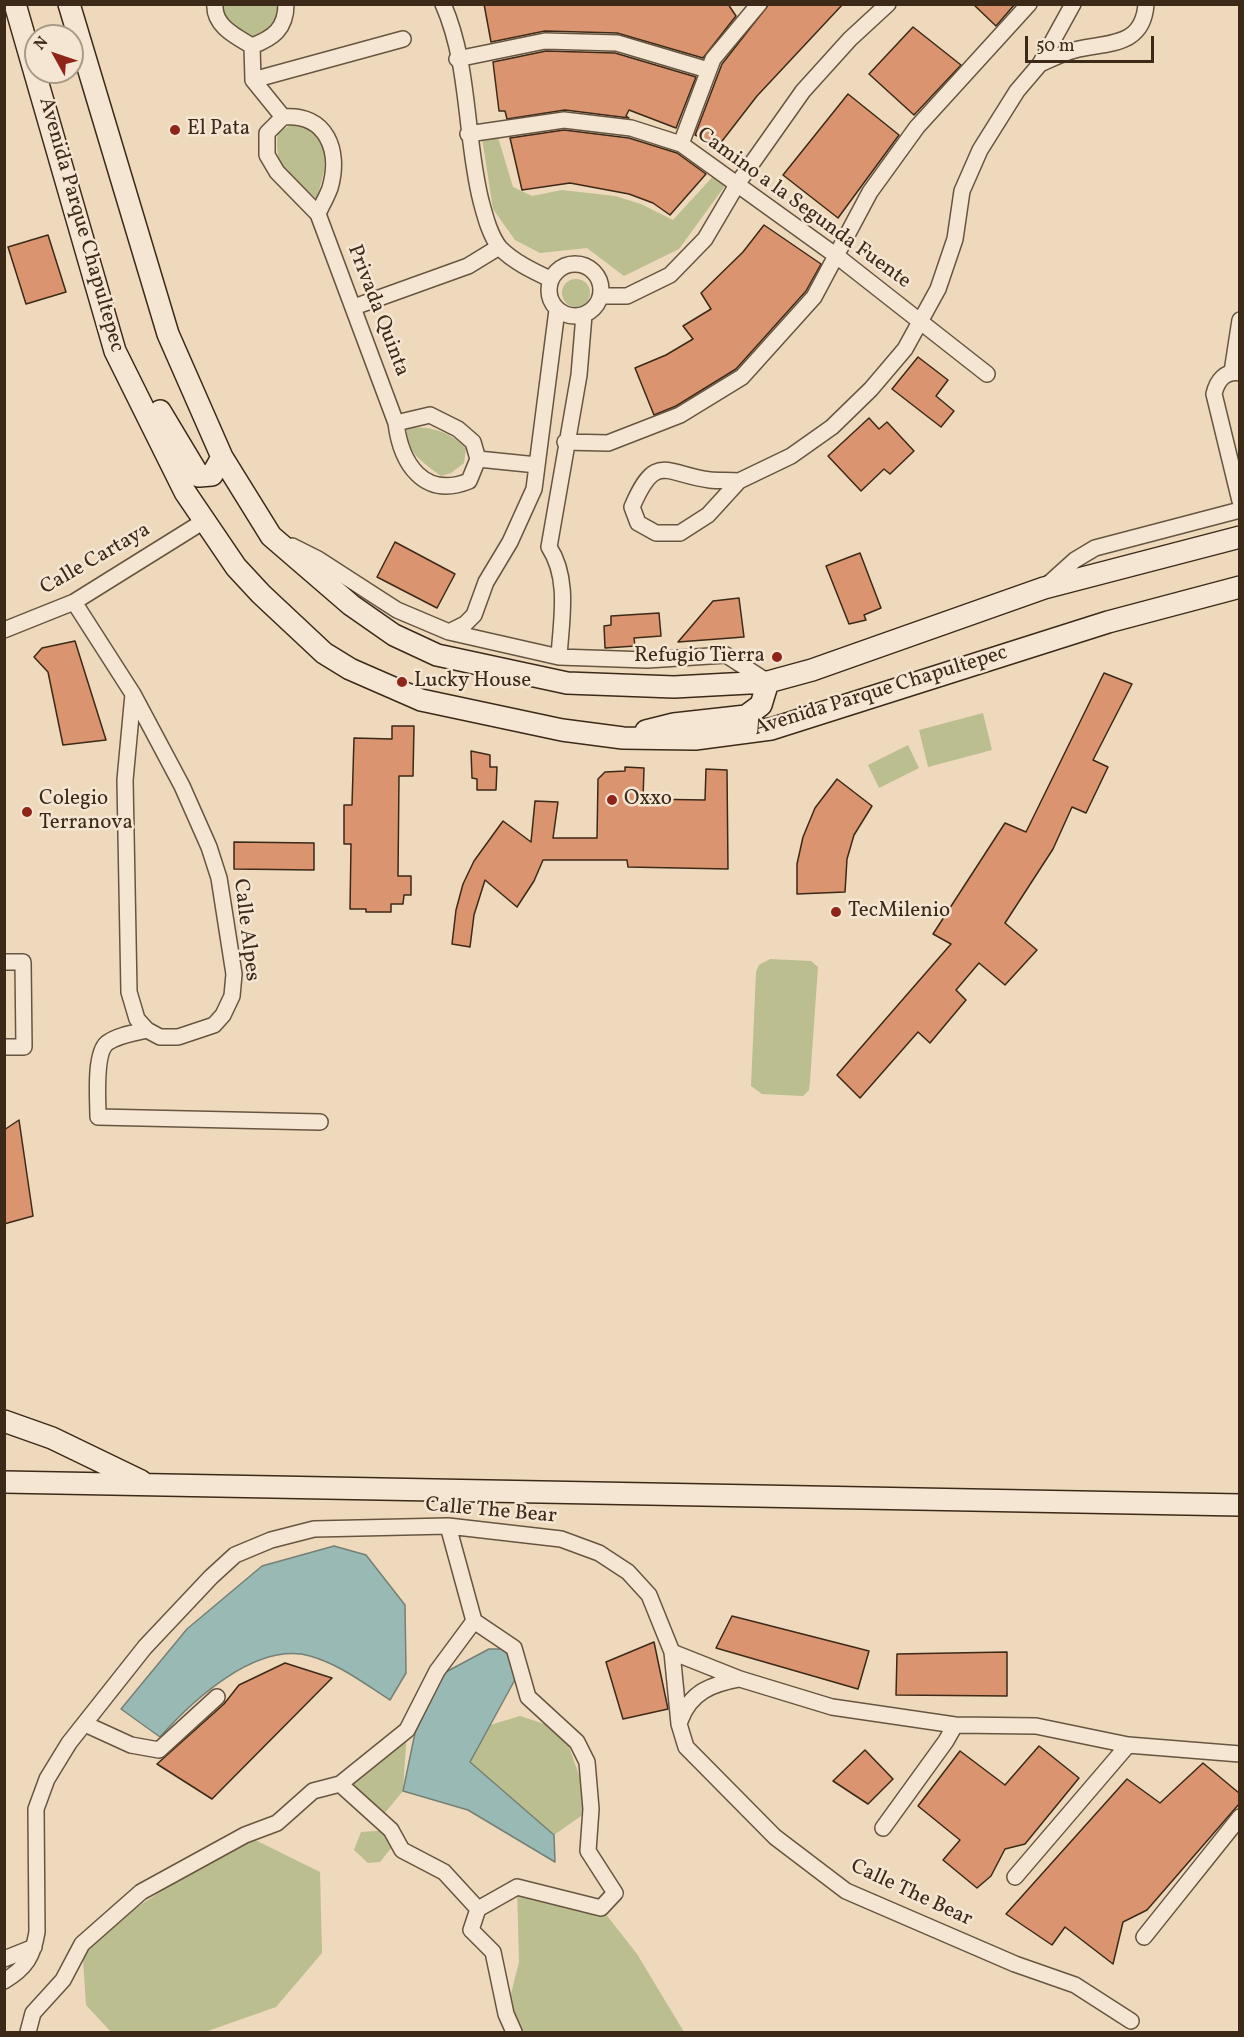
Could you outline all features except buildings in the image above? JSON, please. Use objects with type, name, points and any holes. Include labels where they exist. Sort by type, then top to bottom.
[{"type":"main road","name":"Avenida Parque Chapultepec","points":[[15,4],[115,351],[185,492],[236,567],[261,594],[324,653],[350,669],[422,700],[562,730],[622,738],[695,739],[771,729],[1108,622],[1239,587]]},
{"type":"main road","name":"Avenida Parque Chapultepec","points":[[69,4],[168,334],[222,457],[271,536],[351,605],[394,634],[437,655],[567,683],[674,687],[768,682],[812,670],[1044,588],[1239,537]]},
{"type":"main road","points":[[115,351],[142,379],[194,472],[199,476],[212,475],[222,457]]},
{"type":"main road","points":[[622,738],[674,724],[746,716],[761,705],[768,682]]},
{"type":"main road","points":[[4,1421],[52,1438],[149,1485]]},
{"type":"main road","points":[[6,1482],[1239,1505]]},
{"type":"street","points":[[215,4],[215,10],[226,31],[252,46]]},
{"type":"street","points":[[252,46],[273,38],[286,18],[286,4]]},
{"type":"street","points":[[443,4],[449,18],[457,59],[472,164],[486,217],[499,247],[524,266],[550,279]]},
{"type":"street","points":[[681,144],[713,59],[759,4]]},
{"type":"street","points":[[601,296],[627,296],[670,275],[705,239],[738,183],[803,91],[850,39],[888,4]]},
{"type":"street","points":[[565,442],[608,442],[680,415],[742,377],[814,297],[838,257],[870,192],[917,127],[1029,4]]},
{"type":"street","points":[[1040,64],[1075,50],[1106,47],[1130,38],[1145,15],[1146,4]]},
{"type":"street","points":[[739,481],[709,480],[675,470],[656,472],[642,483],[632,507],[638,523],[656,533],[680,533],[708,515],[739,481],[791,456],[832,427],[871,389],[905,349],[941,279],[955,239],[963,191],[980,150],[1017,91],[1040,64],[1070,6]]},
{"type":"street","points":[[253,80],[403,39]]},
{"type":"street","points":[[457,59],[545,41],[617,43],[708,70]]},
{"type":"street","points":[[252,46],[253,80],[283,117],[299,116],[317,125],[331,140],[333,159],[330,188],[318,214]]},
{"type":"street","name":"Privada Quinta","points":[[283,117],[267,133],[267,155],[289,186],[318,214],[396,423],[398,440],[408,467],[438,487],[456,486],[469,481],[478,459]]},
{"type":"street","name":"Camino a la Segunda Fuente","points":[[468,134],[564,120],[631,128],[681,144],[838,257],[987,375]]},
{"type":"street","points":[[354,307],[468,266],[499,247]]},
{"type":"street","points":[[578,263],[588,267],[596,274],[601,285],[601,296],[597,304],[584,315],[566,315],[557,310],[549,296],[550,279],[557,270],[566,265],[578,263]]},
{"type":"street","points":[[449,632],[465,624],[474,615],[486,582],[510,542],[534,489],[557,310]]},
{"type":"street","points":[[559,657],[563,589],[559,566],[549,547],[565,442],[579,375],[584,315]]},
{"type":"street","points":[[1239,320],[1236,372],[1219,380],[1215,387],[1214,401],[1239,501]]},
{"type":"street","points":[[551,368],[579,375]]},
{"type":"street","points":[[396,423],[430,415],[458,429],[473,441],[478,459],[537,465]]},
{"type":"street","points":[[534,489],[557,492]]},
{"type":"street","points":[[1044,588],[1075,560],[1095,548],[1239,510]]},
{"type":"street","name":"Calle Cartaya","points":[[4,630],[74,602],[204,521]]},
{"type":"street","points":[[271,536],[318,559],[398,610],[449,632],[559,657],[647,660],[726,655],[768,682]]},
{"type":"street","name":"Calle Alpes","points":[[74,602],[133,693],[182,786],[209,847],[219,878],[234,974],[232,996],[223,1015],[214,1025],[178,1037],[160,1037],[147,1030]]},
{"type":"street","points":[[133,693],[125,780],[129,992],[137,1019],[147,1030],[118,1037],[105,1045],[99,1057],[98,1117],[320,1122]]},
{"type":"street","points":[[4,962],[23,962],[24,1047],[4,1047]]},
{"type":"street","points":[[448,1526],[474,1621],[514,1648],[528,1697],[577,1742],[587,1762],[591,1809],[588,1851],[615,1893],[601,1908],[517,1887],[478,1909],[471,1930],[493,1952],[506,2014],[514,2032]]},
{"type":"street","name":"Calle The Bear","points":[[4,1981],[25,1966],[34,1947],[37,1932],[36,1809],[54,1765],[146,1647],[211,1577],[235,1555],[270,1540],[314,1529],[448,1526],[561,1539],[599,1553],[628,1572],[649,1595],[672,1652],[679,1724],[686,1747],[699,1763],[775,1837],[846,1891],[1015,1964],[1075,1985],[1131,2021]]},
{"type":"street","points":[[28,2032],[33,2013],[63,1980],[82,1944],[141,1892],[245,1834],[277,1824],[313,1791],[340,1784],[407,1730],[437,1671],[474,1621]]},
{"type":"street","points":[[672,1652],[740,1679],[832,1707],[955,1725],[1036,1726],[1128,1745],[1239,1754]]},
{"type":"street","points":[[679,1724],[684,1708],[698,1693],[713,1684],[740,1679]]},
{"type":"street","points":[[86,1724],[132,1745],[159,1750],[217,1697]]},
{"type":"street","points":[[882,1828],[946,1741],[955,1725]]},
{"type":"street","points":[[1015,1877],[1128,1745]]},
{"type":"street","points":[[340,1784],[391,1830],[402,1850],[444,1872],[478,1909]]},
{"type":"street","points":[[1144,1937],[1239,1817]]},
{"type":"street","points":[[4,1959],[34,1947]]},
{"type":"green space","points":[[219,5],[283,5],[269,35],[251,41],[230,32]]},
{"type":"green space","points":[[291,125],[312,130],[325,141],[324,171],[317,199],[291,178],[278,156],[278,132]]},
{"type":"green space","points":[[497,134],[513,187],[532,196],[562,190],[615,196],[641,204],[673,220],[716,173],[727,183],[679,249],[624,276],[587,248],[540,253],[515,240],[493,209],[482,138]]},
{"type":"green space","points":[[576,279],[586,283],[590,293],[586,303],[576,307],[566,303],[562,293],[566,283]]},
{"type":"green space","points":[[407,427],[431,429],[453,437],[466,448],[464,463],[451,473],[441,476],[416,456],[408,443]]},
{"type":"green space","points":[[983,713],[992,750],[928,767],[919,730]]},
{"type":"green space","points":[[908,745],[919,768],[879,788],[868,765]]},
{"type":"green space","points":[[770,959],[811,961],[818,967],[809,1090],[803,1096],[762,1094],[751,1086],[756,972],[759,965]]},
{"type":"green space","points":[[520,1716],[563,1730],[591,1809],[554,1835],[470,1762],[487,1726]]},
{"type":"green space","points":[[407,1730],[403,1791],[379,1820],[340,1784]]},
{"type":"green space","points":[[389,1830],[392,1847],[380,1862],[368,1863],[354,1850],[361,1832]]},
{"type":"green space","points":[[245,1835],[320,1872],[322,1953],[276,2007],[205,2032],[111,2032],[86,2005],[82,1944]]},
{"type":"green space","points":[[517,1887],[601,1908],[637,1954],[684,2032],[514,2032],[506,2014],[519,1962]]},
{"type":"water","points":[[334,1546],[366,1555],[405,1605],[406,1673],[390,1700],[331,1664],[310,1656],[289,1654],[268,1657],[227,1677],[189,1707],[160,1737],[121,1709],[187,1629],[262,1566]]},
{"type":"water","points":[[489,1649],[506,1649],[517,1676],[470,1762],[554,1835],[555,1862],[468,1810],[403,1791],[415,1733],[444,1673]]},
{"type":"place","name":"El Pata","points":[[175,130]]},
{"type":"place","name":"Refugio Tierra","points":[[777,657]]},
{"type":"place","name":"Lucky House","points":[[402,682]]},
{"type":"place","name":"Oxxo","points":[[612,800]]},
{"type":"place","name":"Colegio Terranova","points":[[27,812]]},
{"type":"place","name":"TecMilenio","points":[[836,912]]}]
